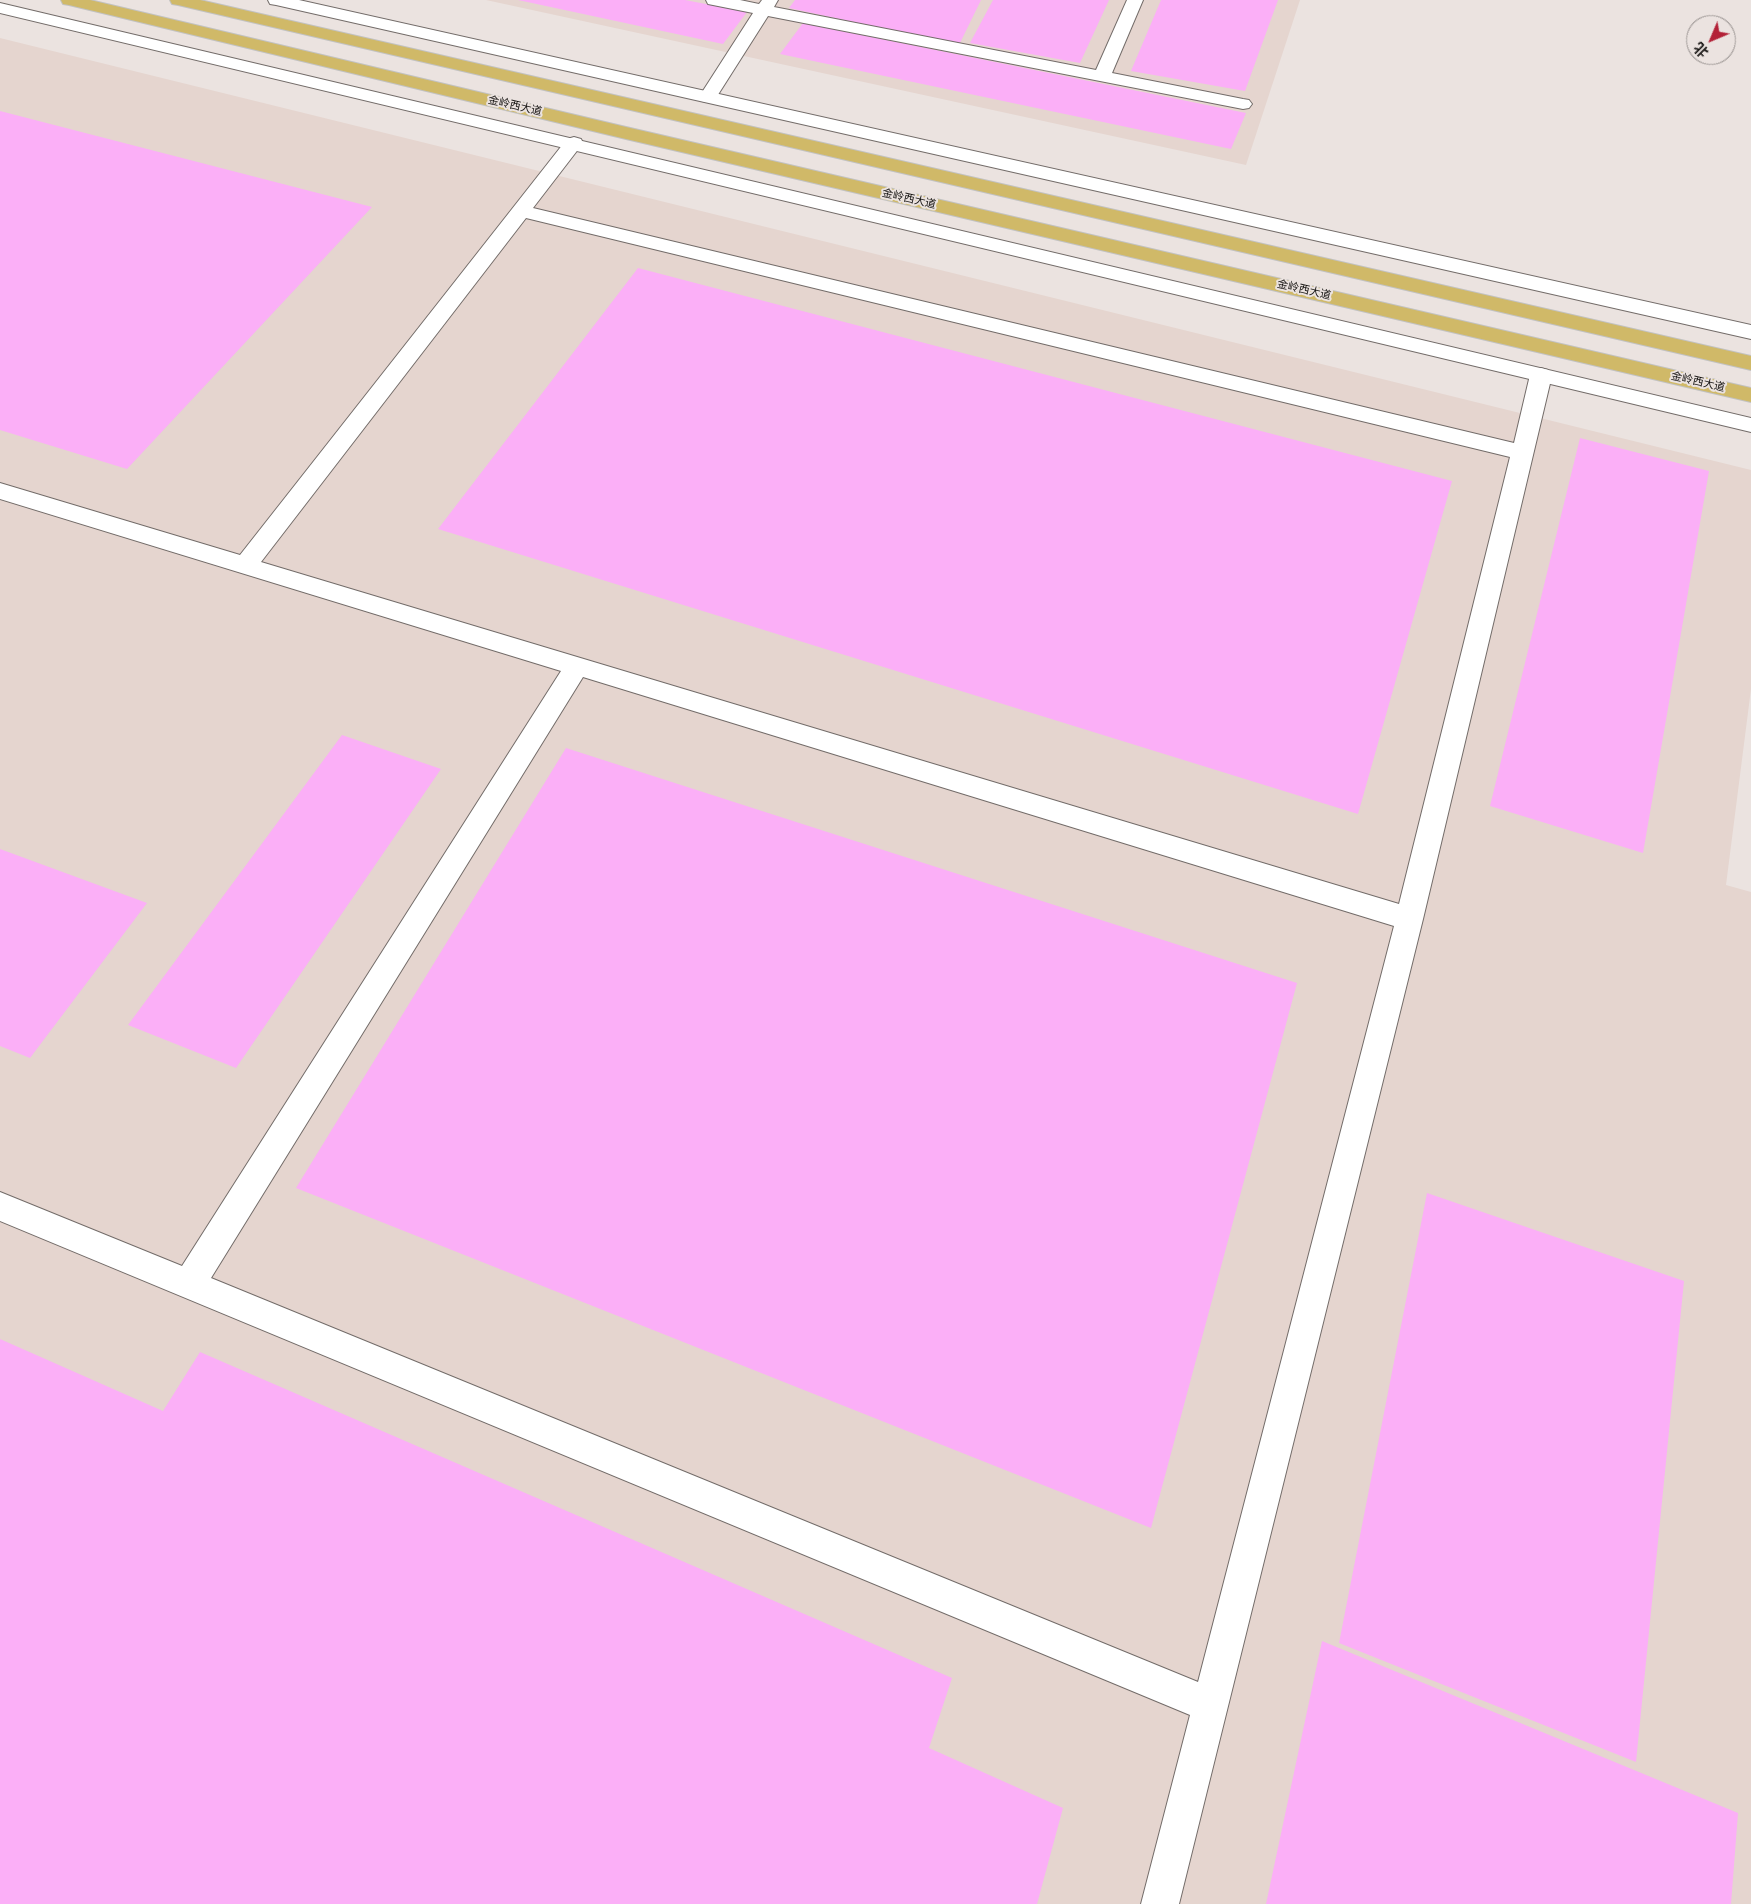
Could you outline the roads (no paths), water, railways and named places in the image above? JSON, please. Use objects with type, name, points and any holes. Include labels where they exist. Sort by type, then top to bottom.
[{"type":"main road","name":"金岭西大道","points":[[68,0],[1751,395]]},
{"type":"main road","points":[[178,0],[1751,363]]},
{"type":"street","points":[[276,0],[1751,332]]},
{"type":"street","points":[[714,0],[767,5],[1243,104]]},
{"type":"street","points":[[1102,76],[1135,0]]},
{"type":"street","points":[[708,97],[767,5]]},
{"type":"street","points":[[0,8],[574,143],[1751,425]]},
{"type":"street","points":[[245,565],[574,143]]},
{"type":"street","points":[[522,211],[1523,452]]},
{"type":"street","points":[[1160,1904],[1409,919],[1542,375]]},
{"type":"street","points":[[0,491],[1409,919]]},
{"type":"street","points":[[189,1284],[577,666]]},
{"type":"street","points":[[0,1206],[1210,1705]]}]
